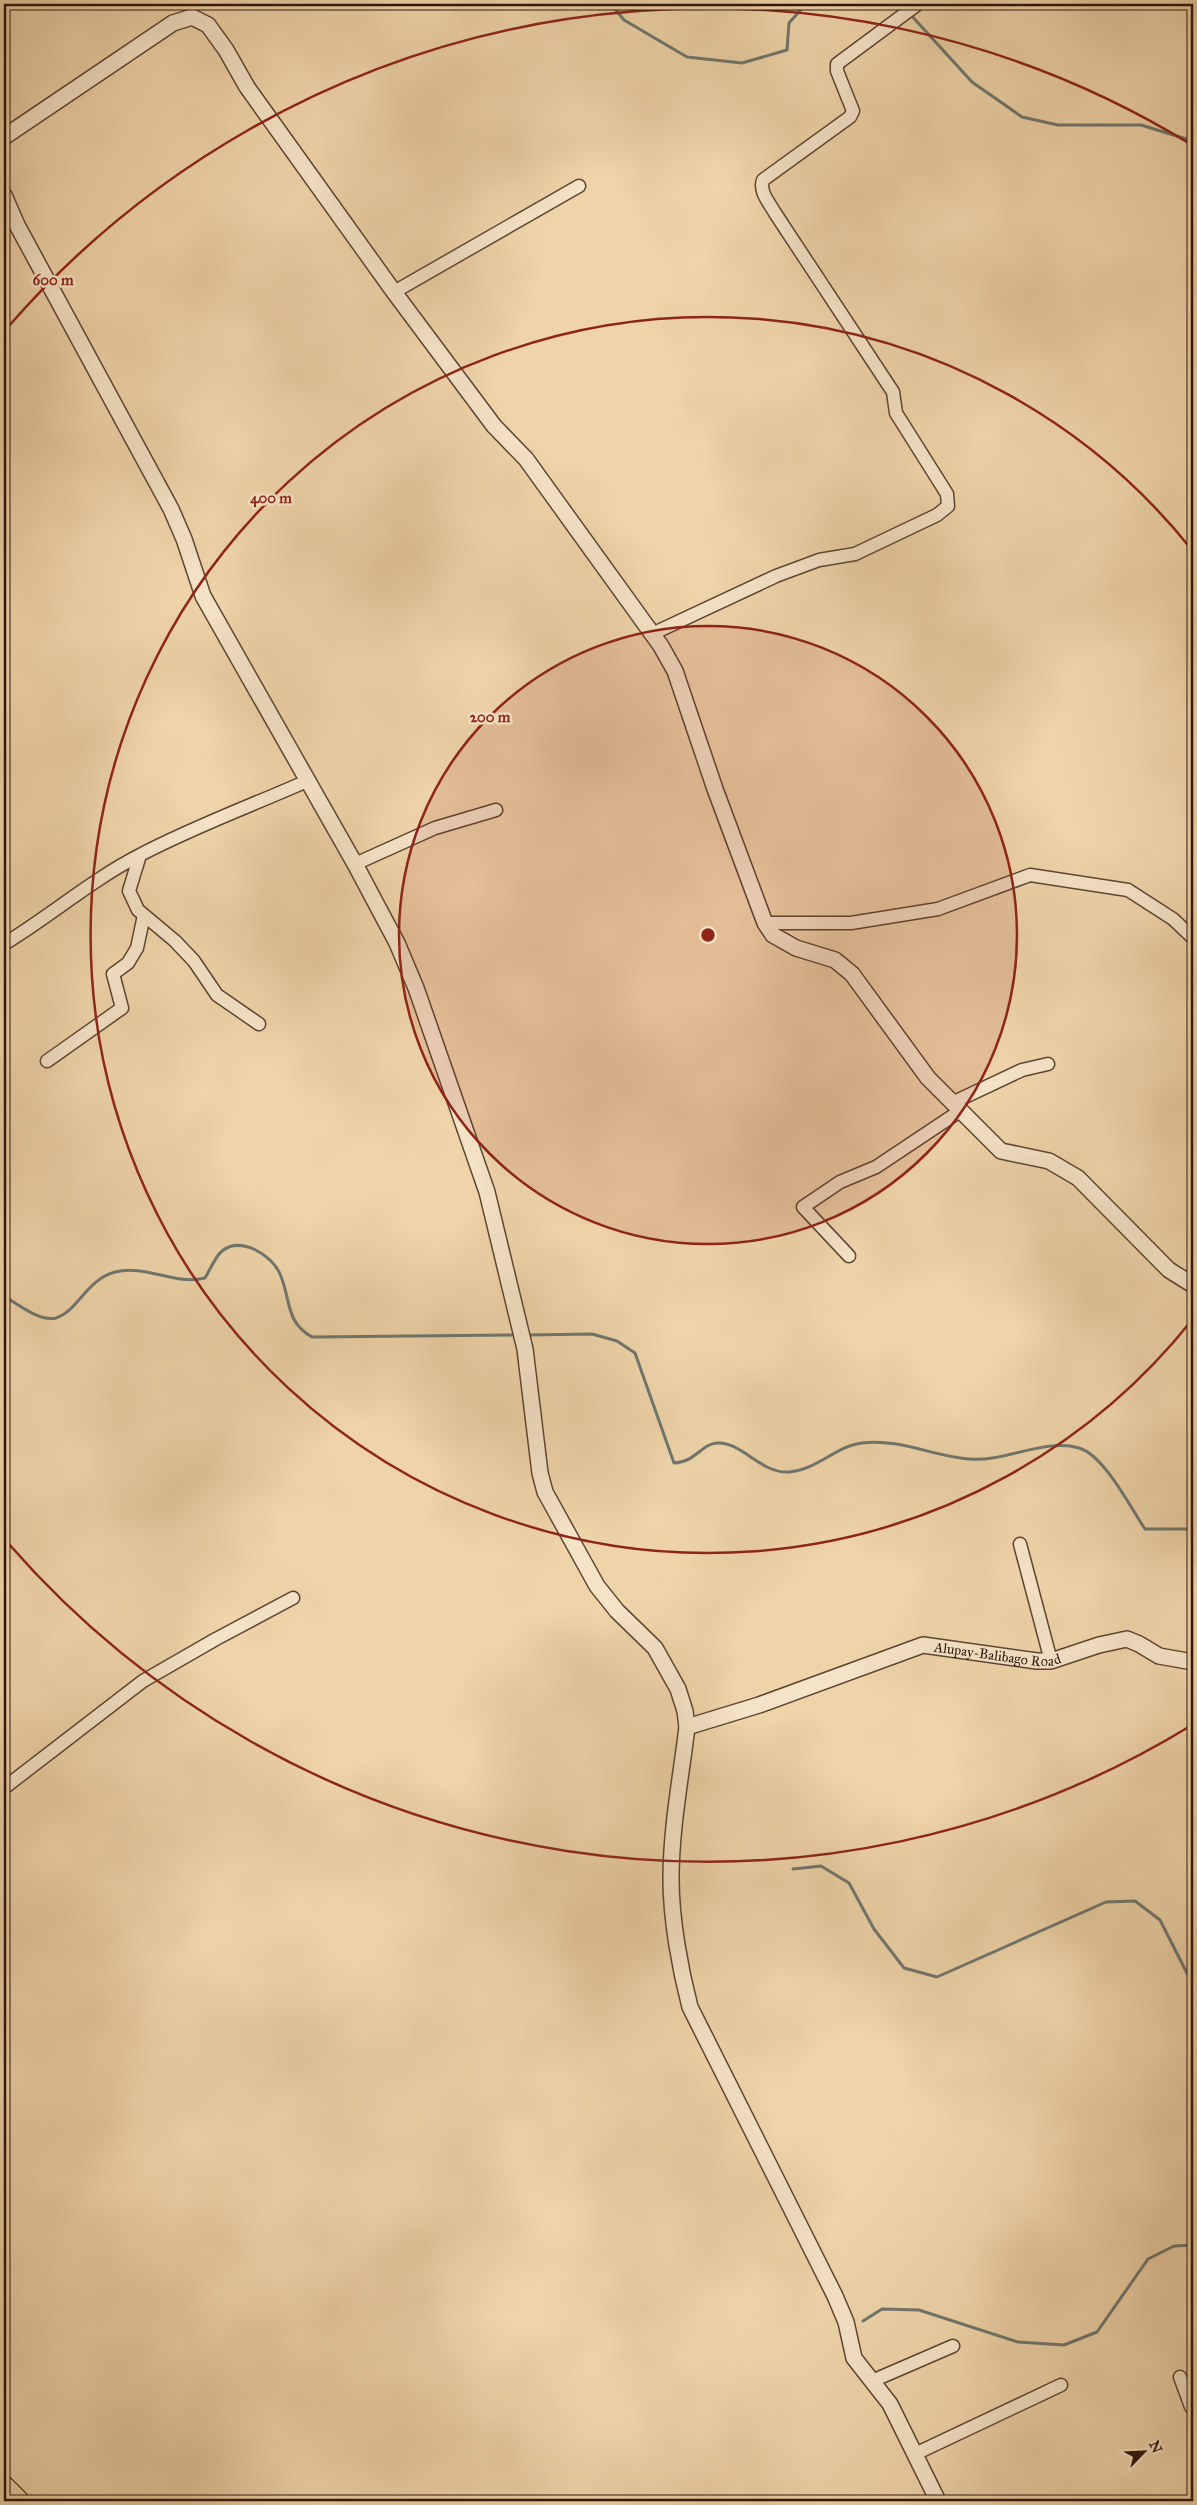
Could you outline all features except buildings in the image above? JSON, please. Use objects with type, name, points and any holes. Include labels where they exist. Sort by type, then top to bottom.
[{"type":"main road","points":[[4,2486],[19,2501]]},
{"type":"street","points":[[652,634],[776,576],[819,560],[855,554],[938,515],[948,506],[947,494],[896,413],[893,392],[775,213],[762,192],[761,186],[763,180],[850,117],[853,111],[836,71],[837,64],[918,4]]},
{"type":"street","points":[[4,138],[173,23],[192,17],[208,25],[247,87],[394,292],[489,420],[526,459],[652,634],[675,671],[715,790],[765,923],[773,935],[796,948],[835,960],[852,974],[928,1078],[1001,1150],[1049,1162],[1078,1178],[1169,1270],[1193,1285]]},
{"type":"street","points":[[394,292],[579,186]]},
{"type":"street","points":[[4,195],[18,225],[170,509],[184,540],[203,596],[355,864],[397,942],[416,988],[487,1192],[525,1349],[540,1473],[545,1492],[597,1586],[617,1611],[655,1648],[678,1689],[685,1711],[687,1727],[673,1840],[671,1880],[681,1974],[688,1999],[835,2296],[846,2322],[854,2358],[890,2404],[938,2501]]},
{"type":"street","points":[[4,944],[44,920],[102,878],[140,855],[307,782]]},
{"type":"street","points":[[355,864],[435,828],[496,810]]},
{"type":"street","points":[[140,855],[130,890],[138,910],[175,941],[194,961],[217,995],[259,1024]]},
{"type":"street","points":[[765,923],[852,923],[938,908],[1030,875],[1128,890],[1173,919],[1193,938]]},
{"type":"street","points":[[47,1061],[122,1008],[112,974],[128,963],[136,948],[144,915]]},
{"type":"street","points":[[850,1256],[803,1207],[840,1182],[876,1167],[956,1107],[1022,1070],[1048,1064]]},
{"type":"street","points":[[1020,1544],[1052,1661]]},
{"type":"street","points":[[4,1788],[143,1681],[216,1638],[293,1598]]},
{"type":"street","name":"Alupay-Balibago Road","points":[[687,1727],[759,1705],[923,1645],[1037,1661],[1052,1661],[1099,1645],[1127,1640],[1139,1644],[1158,1656],[1193,1662]]},
{"type":"street","points":[[872,2380],[953,2346]]},
{"type":"street","points":[[1180,2377],[1191,2407],[1193,2406]]},
{"type":"street","points":[[915,2454],[1061,2385]]},
{"type":"waterway","points":[[611,4],[624,20],[687,57],[742,63],[787,50],[789,23],[806,4]]},
{"type":"waterway","points":[[900,4],[906,10]]},
{"type":"waterway","points":[[910,14],[972,82],[1022,117],[1058,125],[1141,125],[1193,141]]},
{"type":"waterway","points":[[4,1296],[36,1315],[50,1319],[56,1318],[70,1309],[97,1281],[115,1272],[127,1270],[149,1272],[172,1278],[194,1280],[205,1278],[222,1251],[238,1246],[247,1247],[263,1254],[276,1267],[280,1274],[293,1317],[303,1331],[312,1337],[517,1335]]},
{"type":"waterway","points":[[526,1335],[592,1334],[617,1341],[635,1353],[674,1463],[688,1460],[707,1446],[717,1443],[734,1447],[769,1468],[789,1472],[809,1467],[844,1449],[862,1443],[890,1443],[957,1458],[970,1459],[984,1459],[1039,1448],[1066,1446],[1079,1448],[1098,1461],[1116,1483],[1145,1529],[1193,1529]]},
{"type":"waterway","points":[[793,1869],[821,1866],[849,1883],[874,1929],[904,1968],[937,1977],[1106,1902],[1135,1901],[1160,1920],[1193,1985]]},
{"type":"waterway","points":[[863,2321],[882,2309],[919,2310],[1018,2342],[1064,2345],[1097,2332],[1148,2259],[1174,2246],[1193,2245]]}]
